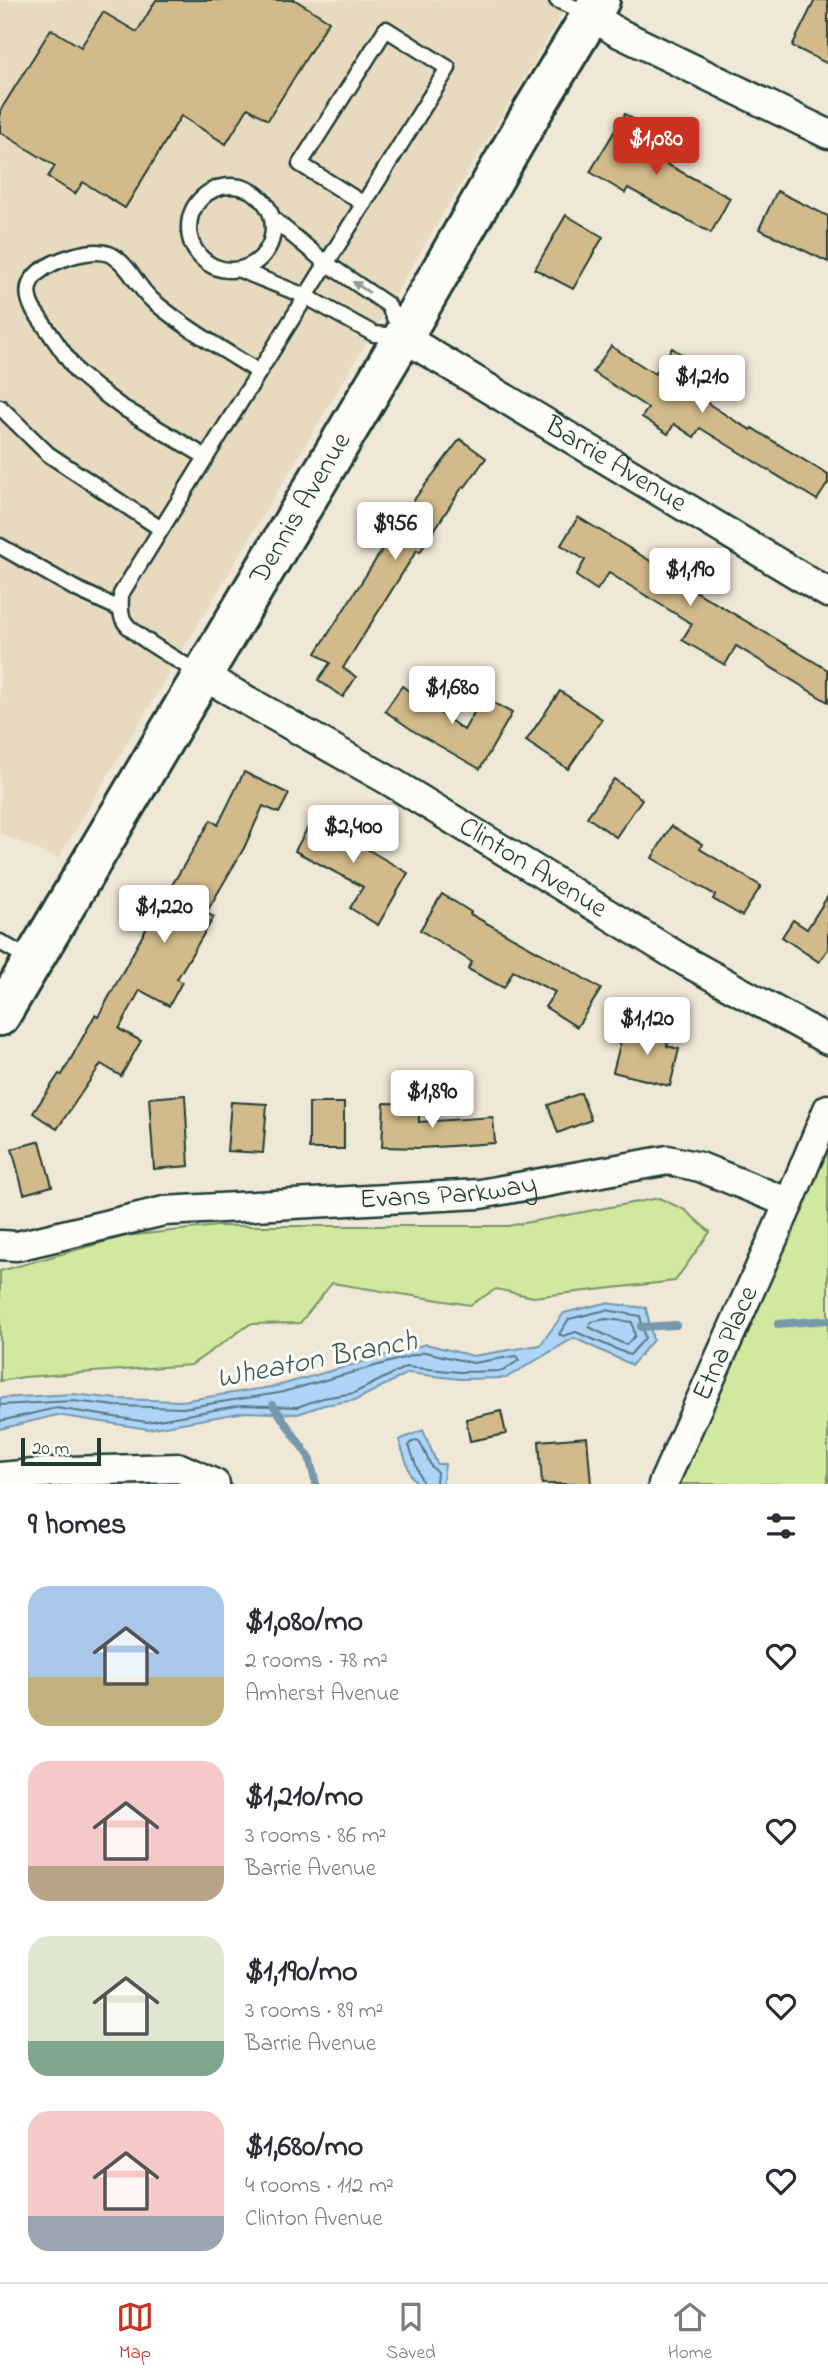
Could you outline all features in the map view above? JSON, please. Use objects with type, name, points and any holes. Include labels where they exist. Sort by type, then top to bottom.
[{"type":"street","points":[[583,5],[617,32],[828,134]]},
{"type":"street","name":"Dennis Avenue","points":[[0,1016],[16,952],[202,675],[404,337],[534,109],[583,5]]},
{"type":"street","name":"Barrie Avenue","points":[[404,337],[828,593]]},
{"type":"street","name":"Clinton Avenue","points":[[202,675],[388,780],[685,961],[828,1040]]},
{"type":"street","points":[[789,1203],[828,1109]]},
{"type":"street","name":"Evans Parkway","points":[[0,1245],[17,1245],[164,1211],[480,1194],[668,1160],[700,1167],[789,1203]]},
{"type":"street","name":"Etna Place","points":[[663,1484],[789,1203]]},
{"type":"street","points":[[0,1476],[65,1478],[180,1468],[215,1484]]},
{"type":"lane","points":[[202,675],[124,622],[120,609],[121,594],[365,204],[448,68],[386,29],[300,164],[365,204]]},
{"type":"lane","points":[[240,270],[263,256],[270,245],[273,219],[260,196],[248,188],[222,186],[199,199],[188,223],[189,237],[202,260],[213,267],[240,270],[305,296],[374,334],[404,337]]},
{"type":"lane","points":[[273,219],[326,263],[388,305],[404,337]]},
{"type":"lane","points":[[206,457],[120,406],[77,372],[27,298],[31,280],[46,267],[80,253],[101,251],[118,258],[149,298],[259,372]]},
{"type":"lane","points":[[0,407],[47,454],[161,529]]},
{"type":"lane","points":[[0,546],[74,588],[120,609]]},
{"type":"shaded area","points":[[0,0],[571,0],[58,859],[0,833]]},
{"type":"green space","points":[[828,1147],[828,1484],[679,1484]]},
{"type":"green space","points":[[659,1198],[685,1210],[710,1232],[675,1281],[533,1297],[496,1289],[470,1305],[332,1283],[300,1323],[250,1324],[191,1365],[0,1381],[0,1271],[126,1236],[217,1226],[508,1226]]},
{"type":"water","points":[[605,1303],[646,1308],[653,1340],[632,1365],[574,1338],[506,1378],[460,1379],[408,1373],[356,1400],[324,1405],[298,1414],[245,1412],[148,1429],[57,1415],[0,1429],[0,1398],[73,1394],[117,1399],[182,1401],[277,1386],[426,1344],[473,1356],[540,1345],[564,1313]]},
{"type":"water","points":[[423,1430],[437,1464],[445,1464],[443,1482],[440,1484],[418,1484],[411,1476],[399,1440]]},
{"type":"building","points":[[156,0],[295,0],[329,21],[268,120],[248,108],[226,144],[181,116],[125,208],[83,182],[75,194],[48,177],[55,166],[0,132],[0,111],[51,29],[81,47],[103,12],[137,32]]},
{"type":"building","points":[[815,0],[828,0],[828,64],[792,46]]},
{"type":"building","points":[[625,114],[659,135],[648,154],[730,198],[711,233],[628,188],[625,193],[590,172]]},
{"type":"building","points":[[777,191],[828,216],[828,262],[759,229]]},
{"type":"building","points":[[566,215],[603,237],[573,289],[535,269]]},
{"type":"building","points":[[611,346],[655,374],[672,348],[699,366],[684,388],[828,475],[828,483],[817,500],[700,428],[694,437],[674,424],[668,434],[642,417],[648,408],[593,372]]},
{"type":"building","points":[[460,439],[486,458],[465,487],[463,486],[420,552],[417,550],[343,668],[356,677],[343,697],[318,680],[330,663],[316,653],[416,497]]},
{"type":"building","points":[[578,517],[828,670],[828,702],[736,646],[725,665],[682,640],[692,624],[609,573],[597,590],[576,576],[585,560],[561,545]]},
{"type":"building","points":[[402,686],[464,730],[483,697],[512,713],[480,769],[415,732],[385,711]]},
{"type":"building","points":[[560,691],[602,719],[568,769],[526,741]]},
{"type":"building","points":[[244,772],[289,794],[279,813],[263,806],[244,848],[206,913],[214,917],[177,979],[182,982],[169,1006],[140,990],[119,1029],[141,1041],[121,1076],[101,1064],[57,1129],[33,1113],[59,1074],[62,1075],[95,1015],[98,1017],[151,920],[211,820],[218,825]]},
{"type":"building","points":[[614,779],[642,799],[616,837],[587,817]]},
{"type":"building","points":[[316,812],[364,838],[360,845],[408,873],[378,925],[350,908],[363,887],[295,851]]},
{"type":"building","points":[[671,826],[702,844],[700,849],[761,886],[742,916],[713,899],[715,895],[652,858]]},
{"type":"building","points":[[442,894],[471,912],[470,914],[601,989],[577,1027],[545,1007],[555,992],[513,971],[504,988],[468,969],[472,962],[420,930]]},
{"type":"building","points":[[828,896],[828,949],[819,962],[782,937],[793,920],[807,929]]},
{"type":"building","points":[[644,1028],[670,1034],[667,1046],[679,1049],[670,1086],[613,1072],[623,1033],[641,1037]]},
{"type":"building","points":[[581,1093],[591,1120],[558,1133],[548,1105]]},
{"type":"building","points":[[185,1095],[189,1166],[154,1169],[149,1098]]},
{"type":"building","points":[[231,1102],[267,1104],[263,1153],[227,1151]]},
{"type":"building","points":[[309,1103],[344,1103],[344,1149],[309,1149]]},
{"type":"building","points":[[384,1103],[419,1104],[419,1122],[493,1117],[495,1143],[421,1148],[382,1147]]},
{"type":"building","points":[[40,1141],[52,1186],[24,1194],[12,1149]]},
{"type":"building","points":[[501,1411],[506,1434],[470,1441],[466,1419]]},
{"type":"building","points":[[587,1437],[591,1484],[542,1484],[539,1441]]},
{"type":"waterway","name":"Wheaton Branch","points":[[778,1324],[828,1320]]},
{"type":"waterway","name":"Wheaton Branch","points":[[641,1327],[676,1325]]},
{"type":"waterway","points":[[273,1405],[309,1457],[316,1484]]}]
